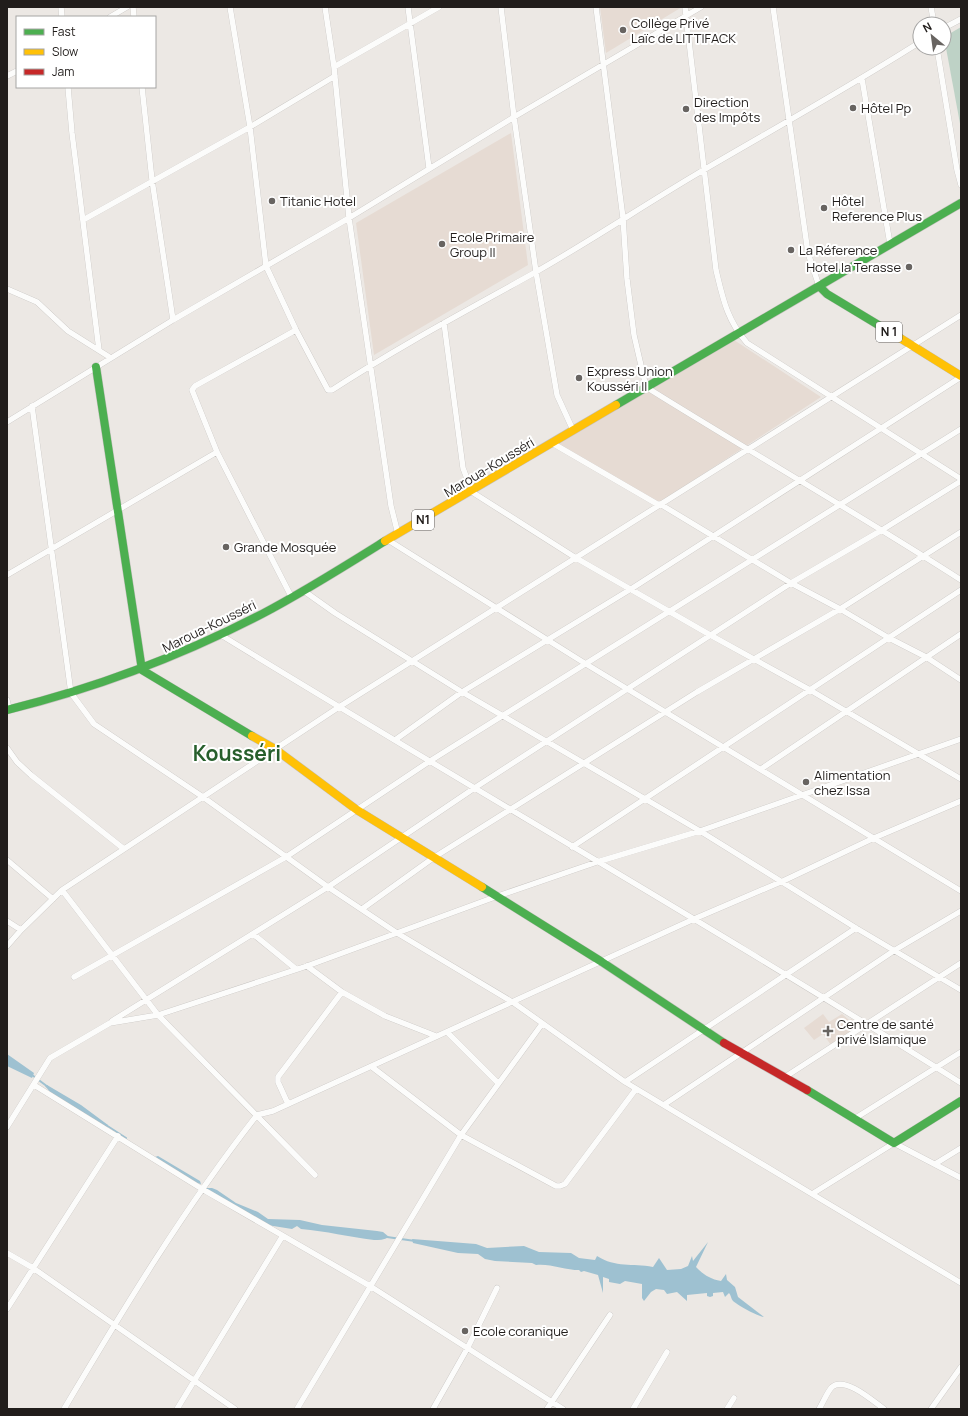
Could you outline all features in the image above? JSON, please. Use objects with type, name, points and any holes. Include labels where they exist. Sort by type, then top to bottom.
[{"type":"main road","name":"Maroua-Kousséri","points":[[8,709],[71,693],[142,670],[221,635],[292,598],[398,534],[472,492],[573,430],[961,203]]},
{"type":"main road","name":"N 1","points":[[819,286],[827,294],[961,377]]},
{"type":"main road","points":[[96,367],[119,509],[142,670],[275,750],[357,810],[602,962],[703,1031],[785,1077],[894,1144],[961,1101]]},
{"type":"street","points":[[112,16],[127,7]]},
{"type":"street","points":[[230,7],[250,127],[266,266],[296,330],[328,390],[332,390],[370,365],[536,272],[623,218],[789,120],[862,79],[912,47]]},
{"type":"street","points":[[325,7],[334,67],[349,218],[391,506],[398,534]]},
{"type":"street","points":[[408,7],[429,168]]},
{"type":"street","points":[[334,67],[439,7]]},
{"type":"street","points":[[501,7],[514,117],[536,272],[557,395],[573,430]]},
{"type":"street","points":[[596,7],[602,64],[623,218],[627,279],[634,334],[646,387],[747,450],[800,480],[923,555],[961,580]]},
{"type":"street","points":[[7,1127],[50,1058],[57,1053],[146,1000],[328,887],[476,787],[791,584],[882,530],[961,480],[747,343],[739,333],[725,309],[716,270],[685,7]]},
{"type":"street","points":[[7,422],[173,320],[349,218],[602,64],[701,7]]},
{"type":"street","points":[[773,7],[808,253],[819,286]]},
{"type":"street","points":[[952,24],[961,19]]},
{"type":"street","points":[[939,56],[957,170],[961,185]]},
{"type":"street","points":[[7,76],[16,72]]},
{"type":"street","points":[[83,220],[152,180],[250,127],[335,76]]},
{"type":"street","points":[[862,79],[890,244]]},
{"type":"street","points":[[68,88],[72,133],[99,350]]},
{"type":"street","points":[[142,88],[152,180],[173,320]]},
{"type":"street","points":[[7,289],[37,302],[68,332],[111,358]]},
{"type":"street","points":[[7,946],[20,930],[62,890],[339,707],[961,315]]},
{"type":"street","points":[[444,323],[463,468],[472,492],[576,558],[754,660],[810,690],[961,779]]},
{"type":"street","points":[[292,598],[217,452],[192,394],[192,388],[296,330]]},
{"type":"street","points":[[395,740],[462,692],[631,589],[961,377]]},
{"type":"street","points":[[32,406],[71,693],[94,724],[203,797],[328,887],[397,933],[514,1003],[625,1082],[665,1104],[961,1283]]},
{"type":"street","points":[[74,977],[286,857],[430,761],[752,559],[922,455],[961,429]]},
{"type":"street","points":[[552,443],[657,504],[660,504],[791,584],[840,609],[960,677]]},
{"type":"street","points":[[7,575],[217,452]]},
{"type":"street","points":[[362,909],[433,858],[697,692],[840,609],[961,532]]},
{"type":"street","points":[[388,540],[586,664],[630,689],[961,891]]},
{"type":"street","points":[[572,847],[961,590]]},
{"type":"street","points":[[304,591],[335,613],[462,692],[504,715],[700,831],[783,881],[856,928],[961,990]]},
{"type":"street","points":[[760,769],[848,712],[961,634]]},
{"type":"street","points":[[221,635],[339,707],[476,787],[572,847],[694,919],[961,1083]]},
{"type":"street","points":[[7,700],[8,709]]},
{"type":"street","points":[[110,1022],[158,1015],[307,966],[495,897],[597,862],[700,831],[961,740]]},
{"type":"street","points":[[7,748],[17,762],[31,775],[124,849]]},
{"type":"street","points":[[64,1409],[114,1326],[202,1189],[257,1115],[273,1111],[372,1067],[436,1036],[514,1003],[694,919],[783,881],[874,838],[961,801]]},
{"type":"street","points":[[7,860],[53,899]]},
{"type":"street","points":[[62,890],[158,1015],[315,1175]]},
{"type":"street","points":[[665,1104],[895,950],[961,911]]},
{"type":"street","points":[[7,921],[20,930]]},
{"type":"street","points":[[625,1082],[856,928]]},
{"type":"street","points":[[253,934],[296,969]]},
{"type":"street","points":[[785,1077],[961,963]]},
{"type":"street","points":[[307,966],[342,992],[393,1021],[436,1036]]},
{"type":"street","points":[[288,1104],[278,1082],[278,1077],[342,992]]},
{"type":"street","points":[[297,1409],[461,1134],[542,1024]]},
{"type":"street","points":[[447,1032],[498,1083]]},
{"type":"street","points":[[854,1119],[961,1052]]},
{"type":"street","points":[[372,1067],[461,1134],[556,1186],[565,1184],[636,1089]]},
{"type":"street","points":[[34,1084],[202,1189],[282,1237],[370,1286],[563,1409]]},
{"type":"street","points":[[7,1309],[118,1136]]},
{"type":"street","points":[[812,1194],[894,1144],[961,1178]]},
{"type":"street","points":[[935,1164],[961,1148]]},
{"type":"street","points":[[177,1409],[282,1237]]},
{"type":"street","points":[[7,1253],[33,1268],[235,1409]]},
{"type":"street","points":[[433,1409],[467,1349],[497,1288]]},
{"type":"street","points":[[547,1409],[610,1315]]},
{"type":"street","points":[[633,1409],[667,1352]]},
{"type":"street","points":[[931,1409],[961,1367]]},
{"type":"street","points":[[819,1409],[832,1387],[838,1384],[848,1385],[884,1409]]},
{"type":"street","points":[[727,1409],[734,1398]]},
{"type":"shaded area","name":"Collège Privé Laïc de LITTIFACK","points":[[600,7],[682,7],[606,53]]},
{"type":"shaded area","name":"Ecole Primaire Group II","points":[[511,133],[528,265],[374,355],[356,223]]},
{"type":"shaded area","points":[[734,340],[821,397],[657,504],[554,444]]},
{"type":"shaded area","name":"Centre de santé privé Islamique","points":[[823,1014],[829,1022],[842,1014],[849,1020],[852,1019],[858,1026],[831,1045],[823,1034],[814,1040],[804,1028]]},
{"type":"green space","points":[[961,27],[961,129],[948,56],[952,56],[952,32]]},
{"type":"water","points":[[7,1054],[34,1073],[32,1078],[7,1066]]},
{"type":"water","points":[[47,1085],[81,1105],[108,1125],[108,1128],[51,1093],[45,1086]]},
{"type":"water","points":[[158,1156],[200,1181],[201,1184],[196,1183],[155,1157]]},
{"type":"water","points":[[207,1188],[217,1190],[236,1203],[258,1212],[268,1219],[300,1220],[322,1225],[377,1231],[383,1232],[389,1237],[374,1240],[301,1229],[297,1226],[292,1229],[267,1225],[207,1190]]},
{"type":"water","points":[[412,1239],[476,1244],[487,1248],[524,1246],[539,1252],[571,1253],[579,1258],[595,1260],[597,1256],[604,1260],[618,1264],[653,1267],[659,1258],[667,1270],[681,1269],[688,1266],[692,1256],[693,1261],[708,1242],[696,1267],[707,1276],[721,1281],[726,1274],[727,1280],[735,1287],[738,1297],[764,1317],[753,1313],[736,1303],[732,1300],[729,1293],[725,1297],[723,1292],[713,1293],[713,1296],[710,1297],[707,1296],[707,1293],[687,1295],[687,1301],[677,1292],[667,1294],[664,1290],[656,1289],[651,1292],[644,1301],[642,1298],[642,1284],[625,1281],[620,1284],[609,1282],[609,1279],[603,1277],[603,1293],[598,1275],[584,1271],[581,1272],[579,1270],[536,1265],[532,1263],[495,1261],[485,1259],[478,1254],[458,1253],[413,1243]]},
{"type":"waterway","points":[[32,1075],[48,1087]]},
{"type":"waterway","points":[[106,1125],[126,1138]]},
{"type":"waterway","points":[[387,1237],[415,1241]]},
{"type":"traffic: fast","points":[[819,286],[961,203]]},
{"type":"traffic: fast","points":[[616,405],[819,286],[827,294],[900,338]]},
{"type":"traffic: fast","points":[[96,367],[142,670],[252,736]]},
{"type":"traffic: fast","points":[[7,710],[73,692],[138,670],[200,644],[278,606],[385,541]]},
{"type":"traffic: fast","points":[[482,887],[602,962],[724,1043]]},
{"type":"traffic: fast","points":[[807,1090],[894,1143],[961,1101]]},
{"type":"traffic: slow","points":[[900,338],[961,376]]},
{"type":"traffic: slow","points":[[385,541],[616,405]]},
{"type":"traffic: slow","points":[[252,736],[275,749],[357,810],[482,887]]},
{"type":"traffic: jam","points":[[724,1043],[807,1090]]},
{"type":"place","name":"Collège Privé Laïc de LITTIFACK","points":[[623,30]]},
{"type":"place","name":"Hôtel Pp","points":[[853,108]]},
{"type":"place","name":"Direction des Impôts","points":[[686,109]]},
{"type":"place","name":"Titanic Hotel","points":[[272,201]]},
{"type":"place","name":"Hôtel Reference Plus","points":[[824,208]]},
{"type":"place","name":"Ecole Primaire Group II","points":[[442,244]]},
{"type":"place","name":"La Réference","points":[[791,250]]},
{"type":"place","name":"Hotel la Terasse","points":[[909,267]]},
{"type":"place","name":"Express Union Kousséri II","points":[[579,378]]},
{"type":"place","name":"Grande Mosquée","points":[[226,547]]},
{"type":"place","name":"Alimentation chez Issa","points":[[806,782]]},
{"type":"place","name":"Centre de santé privé Islamique","points":[[828,1031]]},
{"type":"place","name":"Ecole coranique","points":[[465,1331]]},
{"type":"district","name":"Kousséri","points":[[237,754]]}]
